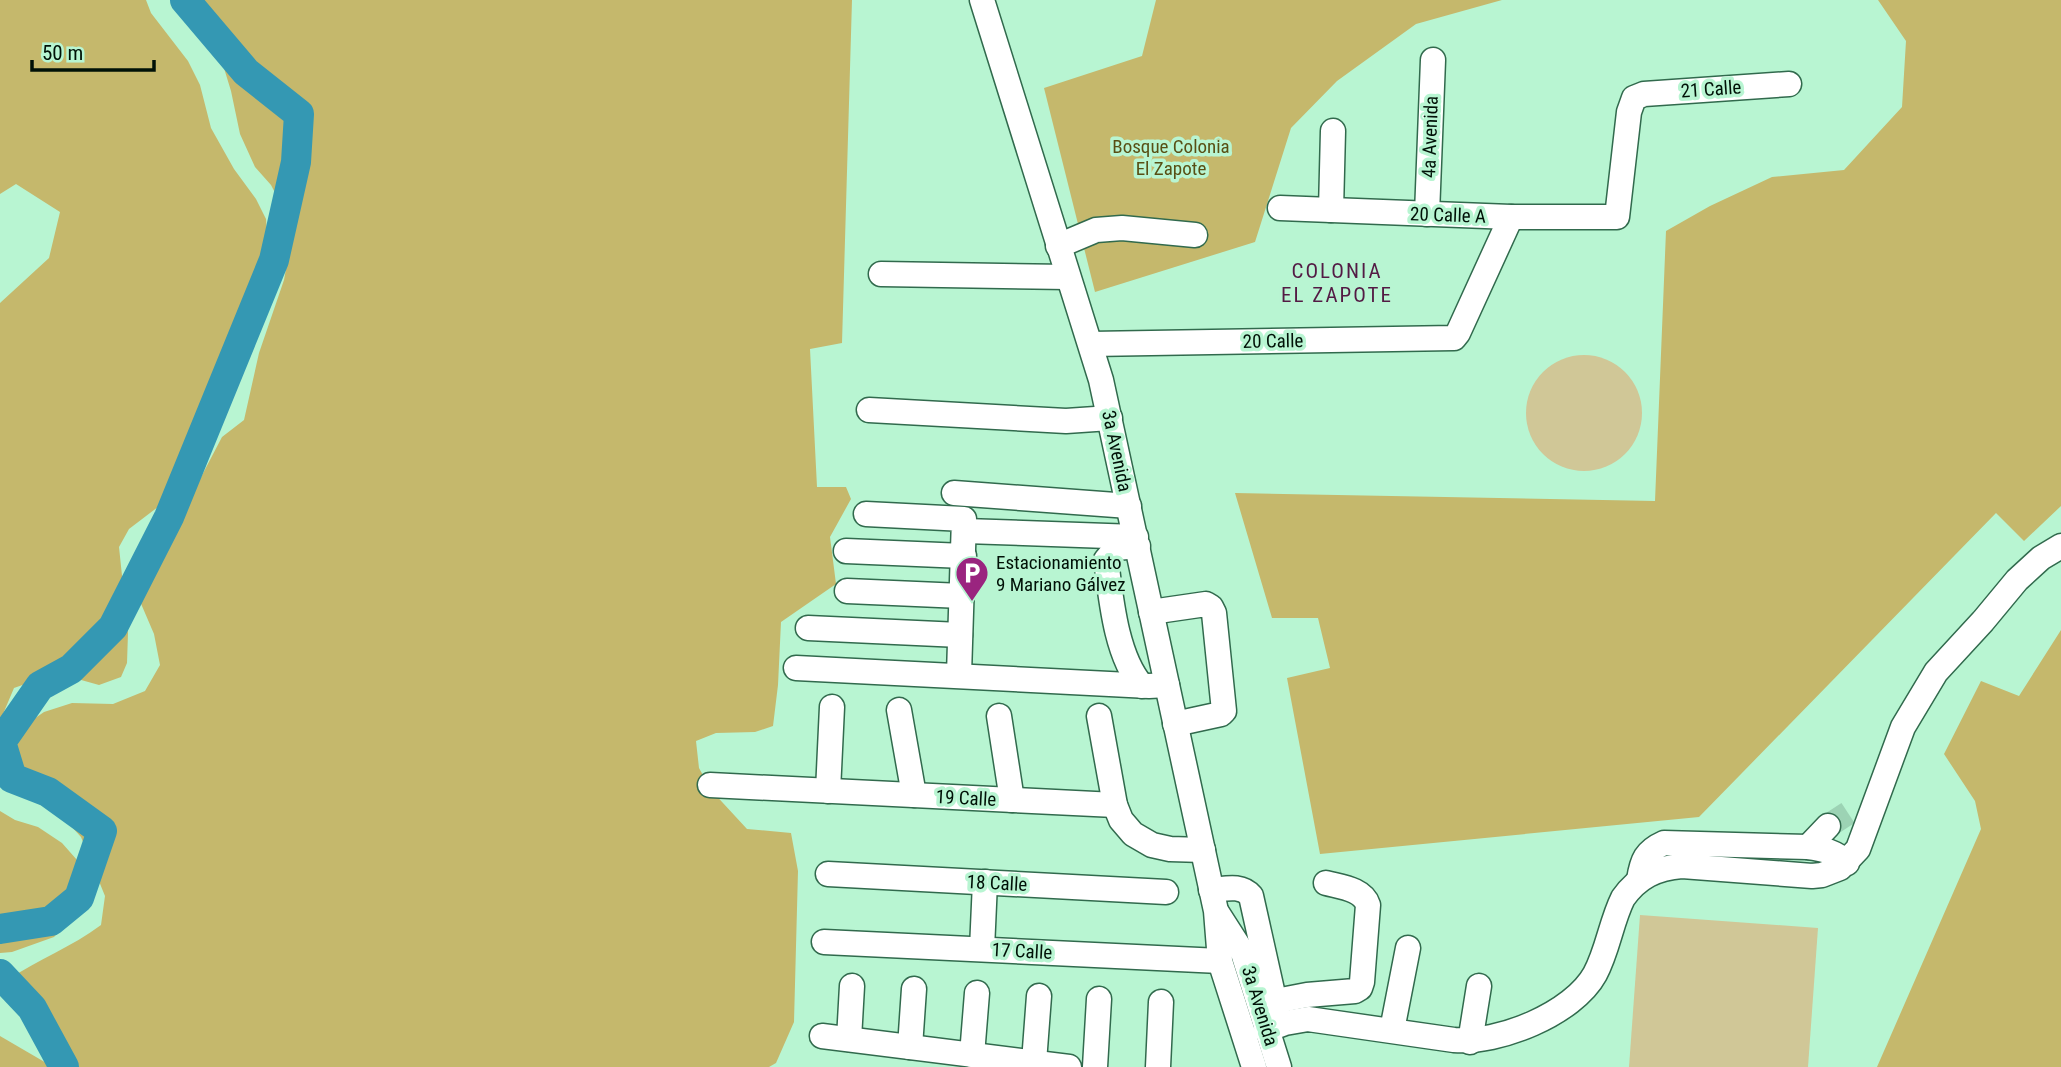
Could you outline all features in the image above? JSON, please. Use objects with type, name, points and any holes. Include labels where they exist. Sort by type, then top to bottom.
[{"type":"street","name":"3a Avenida","points":[[982,0],[1091,344],[1110,418],[1203,850],[1213,900],[1220,961],[1254,1067]]},
{"type":"street","name":"4a Avenida","points":[[1427,214],[1433,60]]},
{"type":"street","name":"21 Calle","points":[[1617,217],[1629,112],[1634,98],[1644,94],[1789,84]]},
{"type":"street","points":[[1331,210],[1333,131]]},
{"type":"street","name":"20 Calle A","points":[[1279,208],[1511,217],[1617,217]]},
{"type":"street","name":"20 Calle","points":[[1091,344],[1454,338],[1511,217]]},
{"type":"street","points":[[1058,246],[1096,230],[1122,229],[1195,235]]},
{"type":"street","points":[[881,274],[1068,277]]},
{"type":"street","points":[[869,410],[1066,421],[1110,418]]},
{"type":"street","points":[[954,493],[1129,506]]},
{"type":"street","points":[[866,514],[962,518],[965,531],[958,674]]},
{"type":"street","points":[[965,531],[1137,542]]},
{"type":"street","points":[[1137,542],[1116,548],[1106,560],[1121,643],[1131,673],[1142,685]]},
{"type":"street","points":[[1274,1018],[1308,1019],[1470,1042],[1505,1035],[1559,1010],[1577,998],[1597,972],[1623,898],[1639,880],[1657,870],[1682,866],[1822,875],[1831,873],[1847,863],[1858,849],[1903,727],[1936,672],[2017,580],[2041,558],[2061,546]]},
{"type":"street","points":[[846,551],[964,556]]},
{"type":"street","points":[[847,591],[962,596]]},
{"type":"street","points":[[1151,612],[1206,604],[1212,607],[1214,613],[1224,711],[1221,714],[1175,724]]},
{"type":"street","points":[[808,628],[960,635]]},
{"type":"street","points":[[796,668],[1167,685]]},
{"type":"street","points":[[828,791],[832,707]]},
{"type":"street","points":[[899,710],[914,795]]},
{"type":"street","points":[[999,716],[1012,800]]},
{"type":"street","points":[[1099,716],[1115,805],[1121,820],[1133,834],[1145,842],[1170,849],[1203,850]]},
{"type":"street","name":"19 Calle","points":[[709,785],[1115,805]]},
{"type":"street","points":[[1808,847],[1838,820],[1876,799]]},
{"type":"street","points":[[1639,880],[1642,860],[1650,849],[1664,843],[1808,847],[1824,849],[1840,856],[1847,863]]},
{"type":"street","name":"18 Calle","points":[[828,874],[1166,892]]},
{"type":"street","points":[[982,949],[985,882]]},
{"type":"street","points":[[1274,1018],[1307,995],[1355,991],[1360,988],[1368,905],[1366,898],[1359,892],[1326,883]]},
{"type":"street","points":[[1213,900],[1238,888],[1246,890],[1251,896],[1274,1018]]},
{"type":"street","name":"3a Avenida","points":[[1213,900],[1243,953],[1274,1018],[1279,1067]]},
{"type":"street","name":"17 Calle","points":[[824,942],[1220,961]]},
{"type":"street","points":[[1392,1030],[1408,948]]},
{"type":"street","points":[[849,1039],[852,986]]},
{"type":"street","points":[[1470,1042],[1479,986]]},
{"type":"street","points":[[910,1047],[914,989]]},
{"type":"street","points":[[972,1055],[977,993]]},
{"type":"street","points":[[1034,1062],[1040,996]]},
{"type":"street","points":[[1095,1067],[1099,999]]},
{"type":"street","points":[[1158,1067],[1161,1002]]},
{"type":"street","points":[[822,1036],[1069,1067]]},
{"type":"shaded area","points":[[1584,355],[1606,360],[1625,372],[1637,391],[1642,413],[1637,435],[1625,454],[1606,466],[1584,471],[1562,466],[1543,454],[1531,435],[1526,413],[1531,391],[1543,372],[1562,360]]},
{"type":"shaded area","points":[[1640,915],[1818,928],[1808,1067],[1629,1067]]},
{"type":"green space","points":[[0,0],[146,0],[151,13],[188,61],[200,85],[211,128],[266,219],[268,249],[265,280],[240,361],[217,422],[171,497],[129,529],[119,547],[128,633],[127,663],[121,677],[99,685],[74,678],[45,677],[14,688],[0,721],[0,303],[49,258],[60,212],[16,184],[0,194]]},
{"type":"green space","points":[[185,0],[852,0],[842,343],[810,349],[817,487],[846,487],[851,499],[830,537],[836,584],[781,622],[773,726],[755,732],[716,733],[696,741],[699,768],[711,790],[747,829],[791,833],[798,871],[794,1022],[776,1063],[769,1067],[60,1067],[58,1055],[14,998],[8,980],[101,925],[105,896],[81,837],[60,814],[26,798],[7,771],[15,732],[44,712],[72,703],[113,704],[145,691],[160,665],[154,634],[139,599],[132,565],[139,545],[166,530],[188,502],[222,437],[244,420],[259,353],[284,280],[289,252],[284,210],[271,185],[255,167],[240,134],[231,91],[216,42],[195,19]]},
{"type":"green space","name":"Bosque Colonia El Zapote","points":[[1156,0],[1502,0],[1416,24],[1337,81],[1291,128],[1255,242],[1095,292],[1044,88],[1142,56]]},
{"type":"green space","points":[[1878,0],[2061,0],[2061,506],[2024,541],[1996,513],[1699,817],[1320,854],[1287,678],[1330,668],[1318,618],[1272,618],[1235,493],[1655,501],[1666,231],[1710,206],[1772,177],[1844,170],[1902,107],[1906,41]]},
{"type":"green space","points":[[2061,630],[2061,1067],[1877,1067],[1981,829],[1975,801],[1944,754],[1981,681],[2019,696]]},
{"type":"green space","points":[[0,811],[15,820],[38,827],[62,843],[77,860],[83,884],[81,909],[54,937],[12,952],[0,953]]},
{"type":"green space","points":[[0,1036],[48,1064],[49,1067],[0,1067]]},
{"type":"waterway","points":[[0,929],[51,921],[79,898],[102,831],[48,792],[12,778],[1,742],[40,686],[71,669],[113,627],[169,517],[274,260],[296,162],[299,114],[246,72],[185,0]]},
{"type":"waterway","points":[[0,974],[32,1008],[64,1067]]},
{"type":"tunnel","points":[[1828,826],[1848,813]]},
{"type":"place","name":"Estacionamiento 9 Mariano Gálvez","points":[[972,603]]},
{"type":"district","name":"COLONIA EL ZAPOTE","points":[[1337,283]]}]
